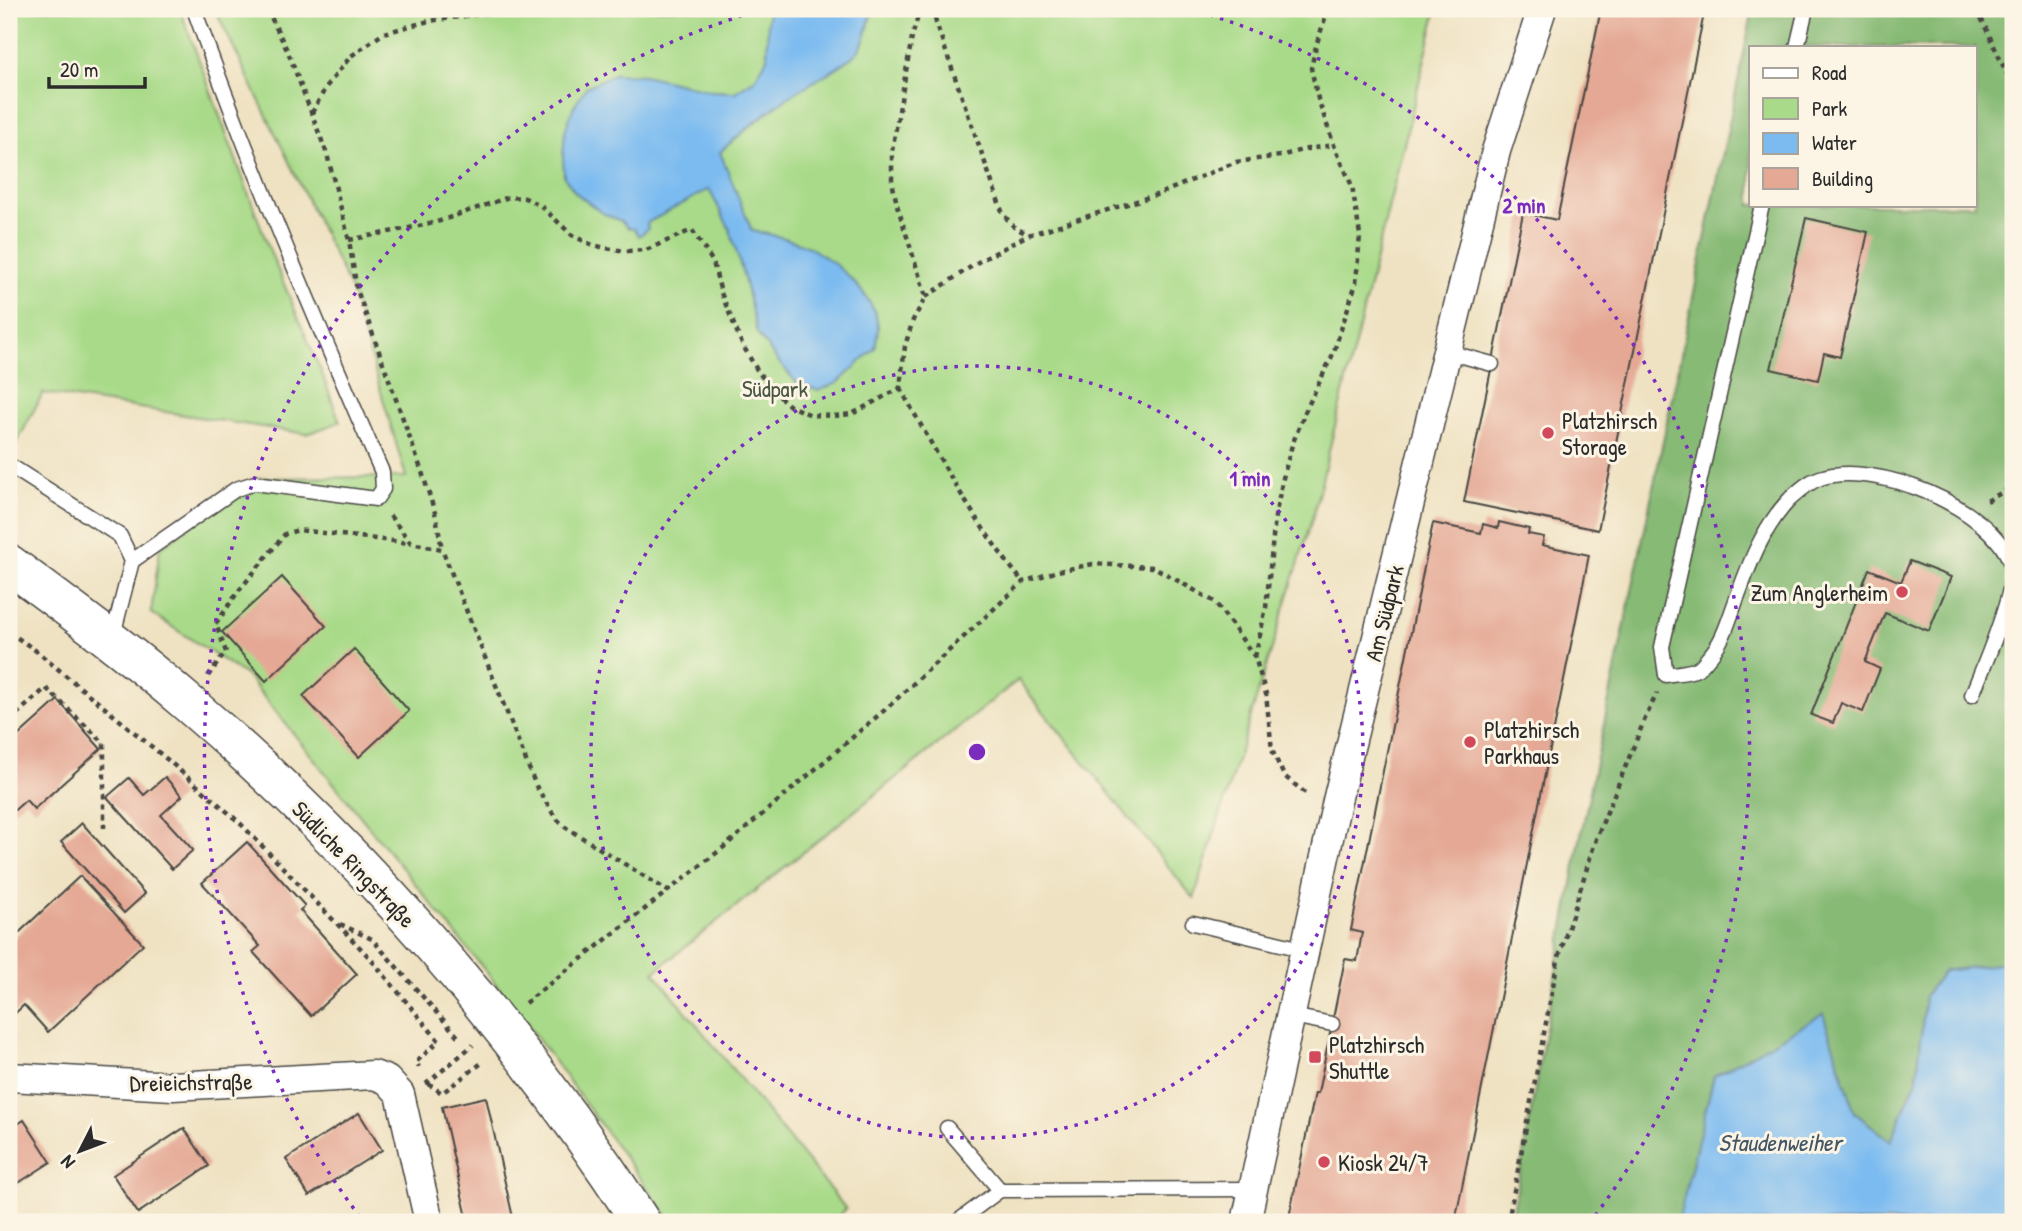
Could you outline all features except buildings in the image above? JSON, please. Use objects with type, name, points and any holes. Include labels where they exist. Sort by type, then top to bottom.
[{"type":"main road","name":"Südliche Ringstraße","points":[[9,564],[111,640],[189,704],[342,848],[437,952],[526,1058],[641,1222]]},
{"type":"street","name":"Am Südpark","points":[[1246,1222],[1338,801],[1496,151],[1542,9]]},
{"type":"street","name":"Dreieichstraße","points":[[9,1077],[173,1086],[374,1075],[387,1080],[400,1094],[429,1222]]},
{"type":"lane","points":[[111,640],[132,561],[236,489],[255,483],[376,499],[383,489],[382,472],[303,292],[194,9]]},
{"type":"lane","points":[[1797,46],[1806,9]]},
{"type":"lane","points":[[1762,206],[1662,647],[1666,675],[1699,669],[1718,646],[1754,553],[1767,528],[1782,508],[1801,489],[1820,478],[1852,474],[1889,479],[1955,506],[1997,539],[2012,566],[2008,600],[1972,695]]},
{"type":"lane","points":[[1448,352],[1492,364]]},
{"type":"lane","points":[[9,465],[120,536],[132,561]]},
{"type":"lane","points":[[1193,923],[1306,950]]},
{"type":"lane","points":[[1292,1016],[1332,1024]]},
{"type":"lane","points":[[947,1128],[1000,1190]]},
{"type":"lane","points":[[957,1222],[1000,1190],[1252,1189]]},
{"type":"path","points":[[267,9],[288,52],[327,154],[349,240],[357,290],[422,472],[436,516],[442,549],[536,786],[555,817],[565,827],[668,891]]},
{"type":"path","points":[[311,114],[351,56],[384,33],[429,21],[519,9]]},
{"type":"path","points":[[920,9],[912,37],[892,151],[892,181],[926,297]]},
{"type":"path","points":[[933,9],[1003,214],[1014,227],[1028,235]]},
{"type":"path","points":[[1255,657],[1266,608],[1275,517],[1283,478],[1292,445],[1333,354],[1356,283],[1360,235],[1352,186],[1318,99],[1311,68],[1328,9]]},
{"type":"path","points":[[1977,9],[2007,74],[2013,79]]},
{"type":"path","points":[[1023,582],[1002,557],[961,495],[900,388],[905,346],[913,320],[926,297],[978,262],[1028,235],[1159,194],[1236,162],[1334,145]]},
{"type":"path","points":[[349,240],[435,223],[509,197],[525,198],[541,206],[572,235],[605,248],[646,250],[692,230],[713,262],[721,293],[742,344],[765,380],[790,407],[811,415],[852,414],[900,388]]},
{"type":"path","points":[[376,499],[411,543]]},
{"type":"path","points":[[189,704],[226,652],[216,624],[237,593],[285,534],[298,530],[442,549]]},
{"type":"path","points":[[522,1006],[724,847],[887,708],[1023,582],[1058,571],[1093,564],[1154,567],[1215,601],[1255,657],[1266,694],[1272,750],[1284,776],[1304,792],[1338,801]]},
{"type":"path","points":[[9,632],[35,650],[149,744],[239,822],[369,957],[439,1041],[416,1062],[428,1084],[442,1093],[490,1056]]},
{"type":"path","points":[[1508,1222],[1558,960],[1597,839],[1644,721],[1666,675]]},
{"type":"path","points":[[9,721],[46,688],[104,743],[104,828]]},
{"type":"path","points":[[337,923],[372,939],[469,1048],[434,1079]]},
{"type":"green space","points":[[9,9],[180,9],[271,254],[340,422],[307,434],[43,393],[14,448],[9,448]]},
{"type":"green space","name":"Südpark","points":[[215,9],[1437,9],[1313,516],[1194,899],[1018,680],[654,972],[846,1209],[833,1222],[672,1222],[513,1005],[247,676],[151,613],[160,548],[256,478],[406,477],[351,290]]},
{"type":"green space","points":[[1753,9],[2013,9],[2013,962],[1944,971],[1925,996],[1917,1079],[1891,1141],[1855,1113],[1823,1015],[1714,1076],[1678,1222],[1511,1222],[1579,844]]},
{"type":"water","points":[[768,9],[872,9],[864,40],[854,55],[780,103],[720,152],[752,231],[791,240],[824,256],[854,282],[871,304],[876,316],[878,327],[875,348],[838,383],[818,391],[796,382],[757,333],[730,230],[709,189],[647,223],[648,229],[639,236],[634,229],[602,213],[576,193],[564,177],[565,131],[573,108],[586,87],[614,74],[644,75],[711,91],[735,92],[755,79],[767,58]]},
{"type":"water","name":"Staudenweiher","points":[[2013,962],[2013,1222],[1678,1222],[1714,1076],[1823,1014],[1855,1113],[1891,1141],[1917,1079],[1925,996],[1944,971]]},
{"type":"place","name":"Platzhirsch Storage","points":[[1548,433]]},
{"type":"place","name":"Zum Anglerheim","points":[[1902,592]]},
{"type":"place","name":"Platzhirsch Parkhaus","points":[[1470,742]]},
{"type":"place","name":"Platzhirsch Shuttle","points":[[1315,1057]]},
{"type":"place","name":"Kiosk 24/7","points":[[1324,1162]]}]
